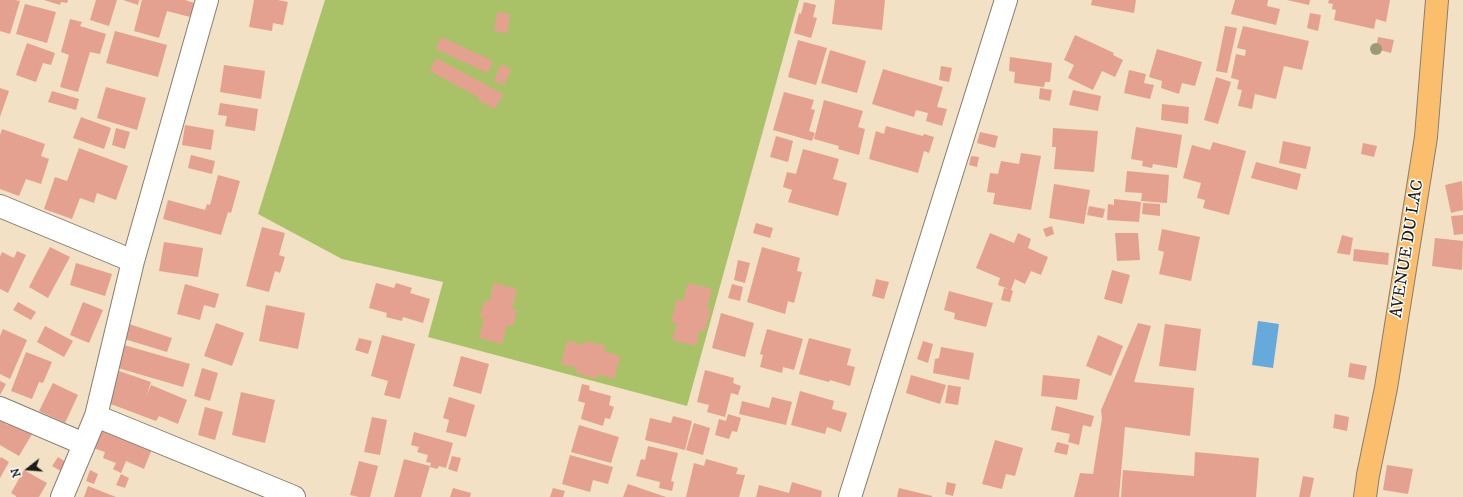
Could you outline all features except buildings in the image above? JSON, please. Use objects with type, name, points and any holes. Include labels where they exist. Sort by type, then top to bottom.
[{"type":"main road","name":"AVENUE DU LAC","points":[[1365,497],[1368,475],[1386,388],[1426,137],[1437,0]]},
{"type":"street","points":[[62,497],[96,416],[133,261],[207,0]]},
{"type":"street","points":[[850,497],[1006,0]]},
{"type":"street","points":[[0,206],[133,261]]},
{"type":"street","points":[[0,408],[84,444]]},
{"type":"street","points":[[96,416],[294,497]]},
{"type":"green space","points":[[325,0],[799,0],[687,406],[428,337],[443,282],[342,259],[258,214]]},
{"type":"water","points":[[1258,321],[1279,324],[1273,368],[1252,365]]}]
